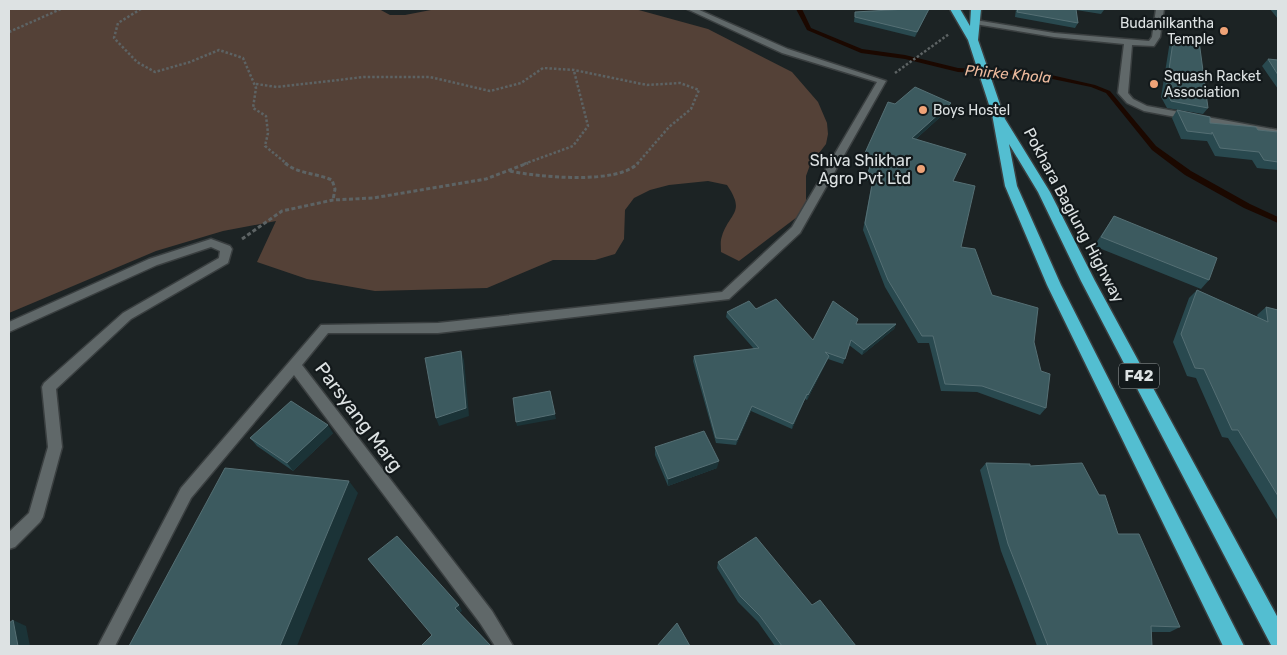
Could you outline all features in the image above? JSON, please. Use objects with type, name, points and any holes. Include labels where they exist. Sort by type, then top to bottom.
[{"type":"highway","name":"F42","points":[[955,9],[973,40],[998,114]]},
{"type":"highway","name":"F42","points":[[973,40],[976,9]]},
{"type":"highway","name":"Pokhara Baglung Highway","points":[[998,114],[1044,192],[1088,281],[1278,638]]},
{"type":"highway","name":"Pokhara Baglung Highway","points":[[998,114],[1011,186],[1054,285],[1234,646]]},
{"type":"street","points":[[294,366],[325,328],[438,328],[724,296],[796,230],[882,81],[785,51],[691,9]]},
{"type":"street","points":[[975,22],[1054,35],[1151,44],[1156,37],[1160,9]]},
{"type":"street","points":[[1128,43],[1123,93],[1130,100],[1144,108],[1278,133]]},
{"type":"street","points":[[9,327],[153,262],[211,243],[226,249],[224,260],[127,316],[49,386],[55,447],[35,517],[9,542]]},
{"type":"street","name":"Parsyang Marg","points":[[106,646],[186,493],[294,366],[486,617],[505,646]]},
{"type":"path","points":[[9,32],[61,9]]},
{"type":"path","points":[[141,9],[118,23],[114,38],[137,62],[155,72],[190,62],[219,50],[243,58],[256,84],[257,95],[253,108],[266,116],[268,133],[265,146],[293,170],[320,175],[332,180],[335,189],[333,200]]},
{"type":"path","points":[[896,72],[938,43]]},
{"type":"path","points":[[256,84],[277,87],[364,77],[430,77],[490,91],[521,83],[543,68],[574,70],[647,85],[680,83],[699,90],[691,109],[669,128],[634,168],[599,178],[528,175],[510,171]]},
{"type":"path","points":[[226,249],[282,212],[333,200],[373,198],[486,179],[573,146],[588,126],[582,106],[581,87],[574,70]]},
{"type":"shaded area","points":[[9,9],[379,9],[390,15],[405,15],[436,9],[635,9],[708,29],[792,72],[818,102],[827,123],[828,134],[826,144],[810,165],[806,176],[806,202],[801,214],[739,261],[721,252],[721,238],[735,212],[736,207],[733,194],[727,185],[708,181],[669,185],[650,190],[634,198],[625,210],[624,239],[615,254],[595,260],[553,260],[487,288],[375,291],[307,279],[257,262],[276,221],[223,231],[156,251],[9,313]]},
{"type":"building","points":[[929,9],[917,32],[855,17],[855,12]]},
{"type":"building","points":[[1018,9],[1076,9],[1078,23],[1017,12]]},
{"type":"building","points":[[1174,35],[1191,36],[1199,41],[1208,108],[1171,101],[1166,90]]},
{"type":"building","points":[[1268,59],[1278,60],[1278,75]]},
{"type":"building","points":[[915,87],[951,103],[912,138],[966,154],[953,181],[975,186],[961,247],[975,249],[992,295],[1038,308],[1034,342],[1041,371],[1050,374],[1046,408],[982,386],[945,384],[933,336],[922,336],[888,280],[865,223],[874,174],[868,173],[873,158],[864,155],[888,102],[895,104]]},
{"type":"building","points":[[1177,110],[1210,117],[1210,123],[1256,127],[1258,130],[1278,132],[1278,162],[1264,160],[1259,152],[1220,148],[1212,132],[1212,134],[1187,131]]},
{"type":"building","points":[[1114,216],[1217,258],[1209,280],[1101,237]]},
{"type":"building","points":[[1197,290],[1268,322],[1266,307],[1278,310],[1278,496],[1238,430],[1232,430],[1204,369],[1195,368],[1181,334]]},
{"type":"building","points":[[776,299],[813,340],[833,301],[858,319],[856,324],[896,324],[864,350],[851,340],[845,359],[825,352],[829,356],[807,394],[793,424],[752,406],[737,440],[716,438],[694,356],[759,348],[727,312],[749,301],[756,309]]},
{"type":"building","points":[[461,351],[466,408],[436,418],[425,358]]},
{"type":"building","points":[[550,391],[555,414],[516,422],[513,398]]},
{"type":"building","points":[[291,401],[328,425],[287,463],[250,438]]},
{"type":"building","points":[[704,431],[719,461],[668,479],[655,447]]},
{"type":"building","points":[[986,463],[1030,464],[1030,466],[1082,463],[1099,495],[1105,495],[1118,534],[1139,534],[1180,627],[1151,626],[1152,646],[1048,646],[1008,544]]},
{"type":"building","points":[[225,468],[349,481],[280,646],[129,646]]},
{"type":"building","points":[[397,536],[459,605],[455,608],[491,646],[421,646],[432,635],[368,559]]},
{"type":"building","points":[[756,537],[812,605],[820,600],[856,646],[782,646],[760,616],[740,596],[718,562]]},
{"type":"building","points":[[13,620],[18,646],[9,646],[9,623]]},
{"type":"building","points":[[677,623],[690,646],[657,646]]},
{"type":"waterway","name":"Phirke Khola","points":[[799,9],[809,29],[861,51],[905,57],[958,70],[1038,74],[1093,86],[1108,92],[1154,148],[1188,173],[1247,206],[1278,220]]},
{"type":"place","name":"Budanilkantha Temple","points":[[1224,31]]},
{"type":"place","name":"Squash Racket Association","points":[[1154,84]]},
{"type":"place","name":"Boys Hostel","points":[[923,110]]},
{"type":"place","name":"Shiva Shikhar Agro Pvt Ltd","points":[[921,169]]}]
